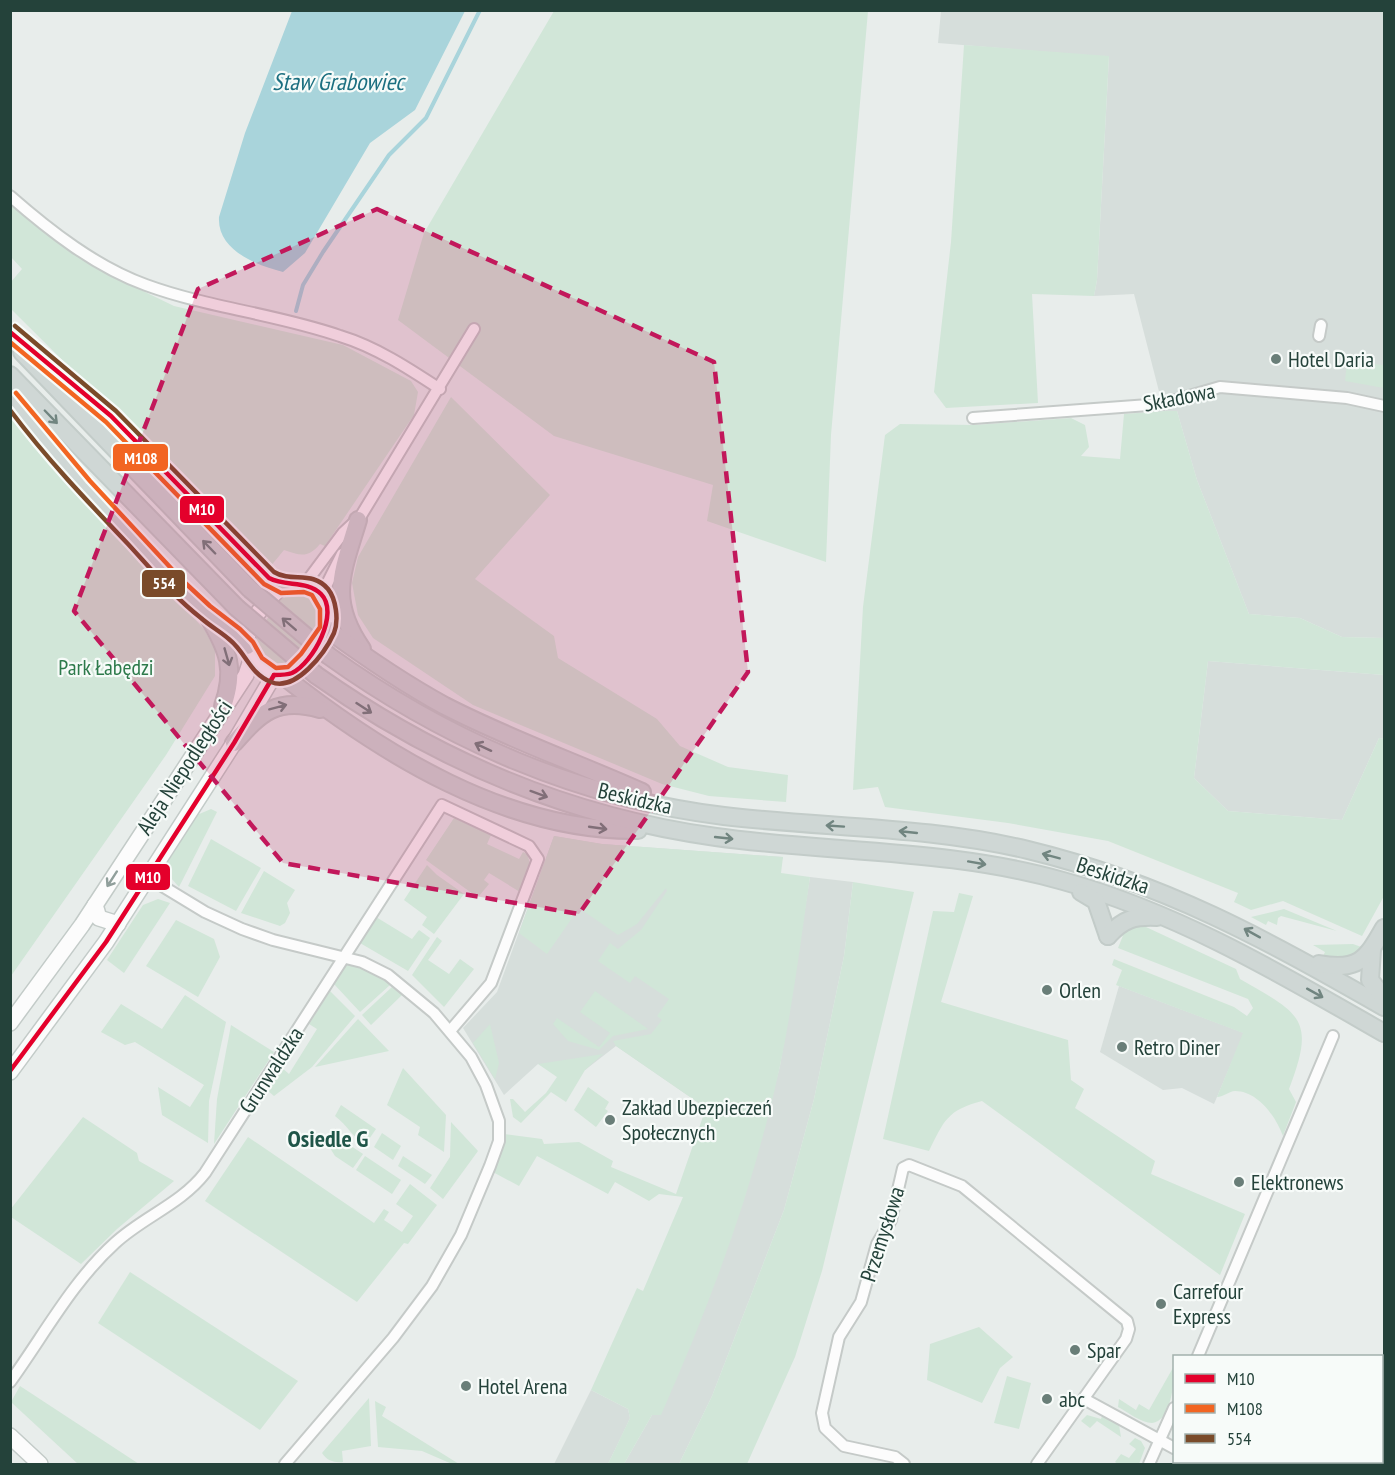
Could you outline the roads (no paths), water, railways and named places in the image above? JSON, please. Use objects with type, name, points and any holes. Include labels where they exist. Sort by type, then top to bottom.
[{"type":"main road","points":[[10,332],[111,416],[257,566],[282,586]]},
{"type":"main road","name":"Beskidzka","points":[[10,341],[250,589],[329,656],[406,707],[495,753],[588,787],[678,808],[787,822],[975,840],[1081,864],[1147,885],[1197,906],[1304,961],[1384,1007]]},
{"type":"main road","name":"Beskidzka","points":[[10,375],[237,608],[316,675],[403,732],[486,774],[582,809],[666,830],[970,862],[1062,880],[1170,918],[1234,948],[1384,1033]]},
{"type":"main road","points":[[10,397],[30,424],[84,486],[206,612],[249,652]]},
{"type":"main road","points":[[357,520],[342,576],[342,606],[349,630],[371,662]]},
{"type":"main road","points":[[206,612],[221,638],[231,674],[224,706]]},
{"type":"main road","points":[[327,629],[371,662],[407,685],[490,728],[678,808]]},
{"type":"main road","points":[[278,675],[334,715],[418,766],[520,811],[569,824],[614,830],[666,830]]},
{"type":"main road","points":[[234,743],[257,718],[273,707],[297,704],[320,708],[334,715]]},
{"type":"main road","points":[[1062,880],[1096,901],[1108,936],[1120,922],[1138,916],[1170,918]]},
{"type":"main road","points":[[1304,961],[1340,968],[1359,963],[1372,950],[1384,928]]},
{"type":"main road","points":[[1372,950],[1370,980],[1384,998]]},
{"type":"street","points":[[10,196],[56,233],[98,262],[145,285],[184,298],[341,336],[404,365],[440,389]]},
{"type":"street","points":[[1319,336],[1321,325]]},
{"type":"street","points":[[322,594],[357,520],[440,389],[474,329]]},
{"type":"street","name":"Składowa","points":[[973,418],[1162,404],[1220,387],[1347,398],[1384,406]]},
{"type":"street","points":[[305,584],[343,532],[357,520]]},
{"type":"street","points":[[305,584],[322,594],[328,608],[327,629],[303,664],[291,674],[278,675],[249,652],[253,620],[282,586],[305,584]]},
{"type":"street","name":"Aleja Niepodległości","points":[[10,1023],[94,905],[246,675],[249,652]]},
{"type":"street","name":"Aleja Niepodległości","points":[[10,1072],[67,998],[118,924],[278,675]]},
{"type":"street","name":"Grunwaldzka","points":[[10,1382],[90,1268],[125,1234],[180,1198],[199,1180],[442,805],[529,846],[538,859],[491,983],[450,1031]]},
{"type":"street","points":[[148,878],[213,916],[242,929],[273,940],[362,962],[388,975],[421,1000],[450,1031],[475,1064],[498,1114],[500,1131],[495,1156],[461,1235],[424,1299],[285,1464]]},
{"type":"street","points":[[94,905],[99,918],[118,924]]},
{"type":"street","points":[[1198,1355],[1333,1036]]},
{"type":"street","name":"Przemysłowa","points":[[904,1464],[895,1456],[844,1446],[825,1428],[822,1413],[839,1338],[861,1302],[877,1244],[891,1220],[903,1168],[906,1166],[962,1186],[1126,1319],[1129,1329],[1127,1337],[1037,1464]]},
{"type":"street","points":[[1084,1400],[1173,1447]]},
{"type":"street","points":[[1149,1464],[1173,1410]]},
{"type":"street","points":[[10,1436],[40,1464]]},
{"type":"water","name":"Staw Grabowiec","points":[[292,11],[465,11],[415,110],[370,143],[305,253],[283,272],[250,260],[231,247],[224,239],[220,229],[219,217],[245,133]]},
{"type":"waterway","points":[[296,311],[303,285],[323,252],[389,155],[426,118],[480,10]]},
{"type":"place","name":"Hotel Daria","points":[[1276,359]]},
{"type":"place","name":"Orlen","points":[[1047,990]]},
{"type":"place","name":"Retro Diner","points":[[1122,1047]]},
{"type":"place","name":"Zakład Ubezpieczeń Społecznych","points":[[610,1120]]},
{"type":"place","name":"Elektronews","points":[[1239,1182]]},
{"type":"place","name":"Carrefour Express","points":[[1161,1304]]},
{"type":"place","name":"Spar","points":[[1075,1350]]},
{"type":"place","name":"Hotel Arena","points":[[466,1386]]},
{"type":"place","name":"abc","points":[[1047,1399]]},
{"type":"district","name":"Osiedle G","points":[[328,1138]]},
{"type":"park label","name":"Park Łabędzi","points":[[106,667]]}]
